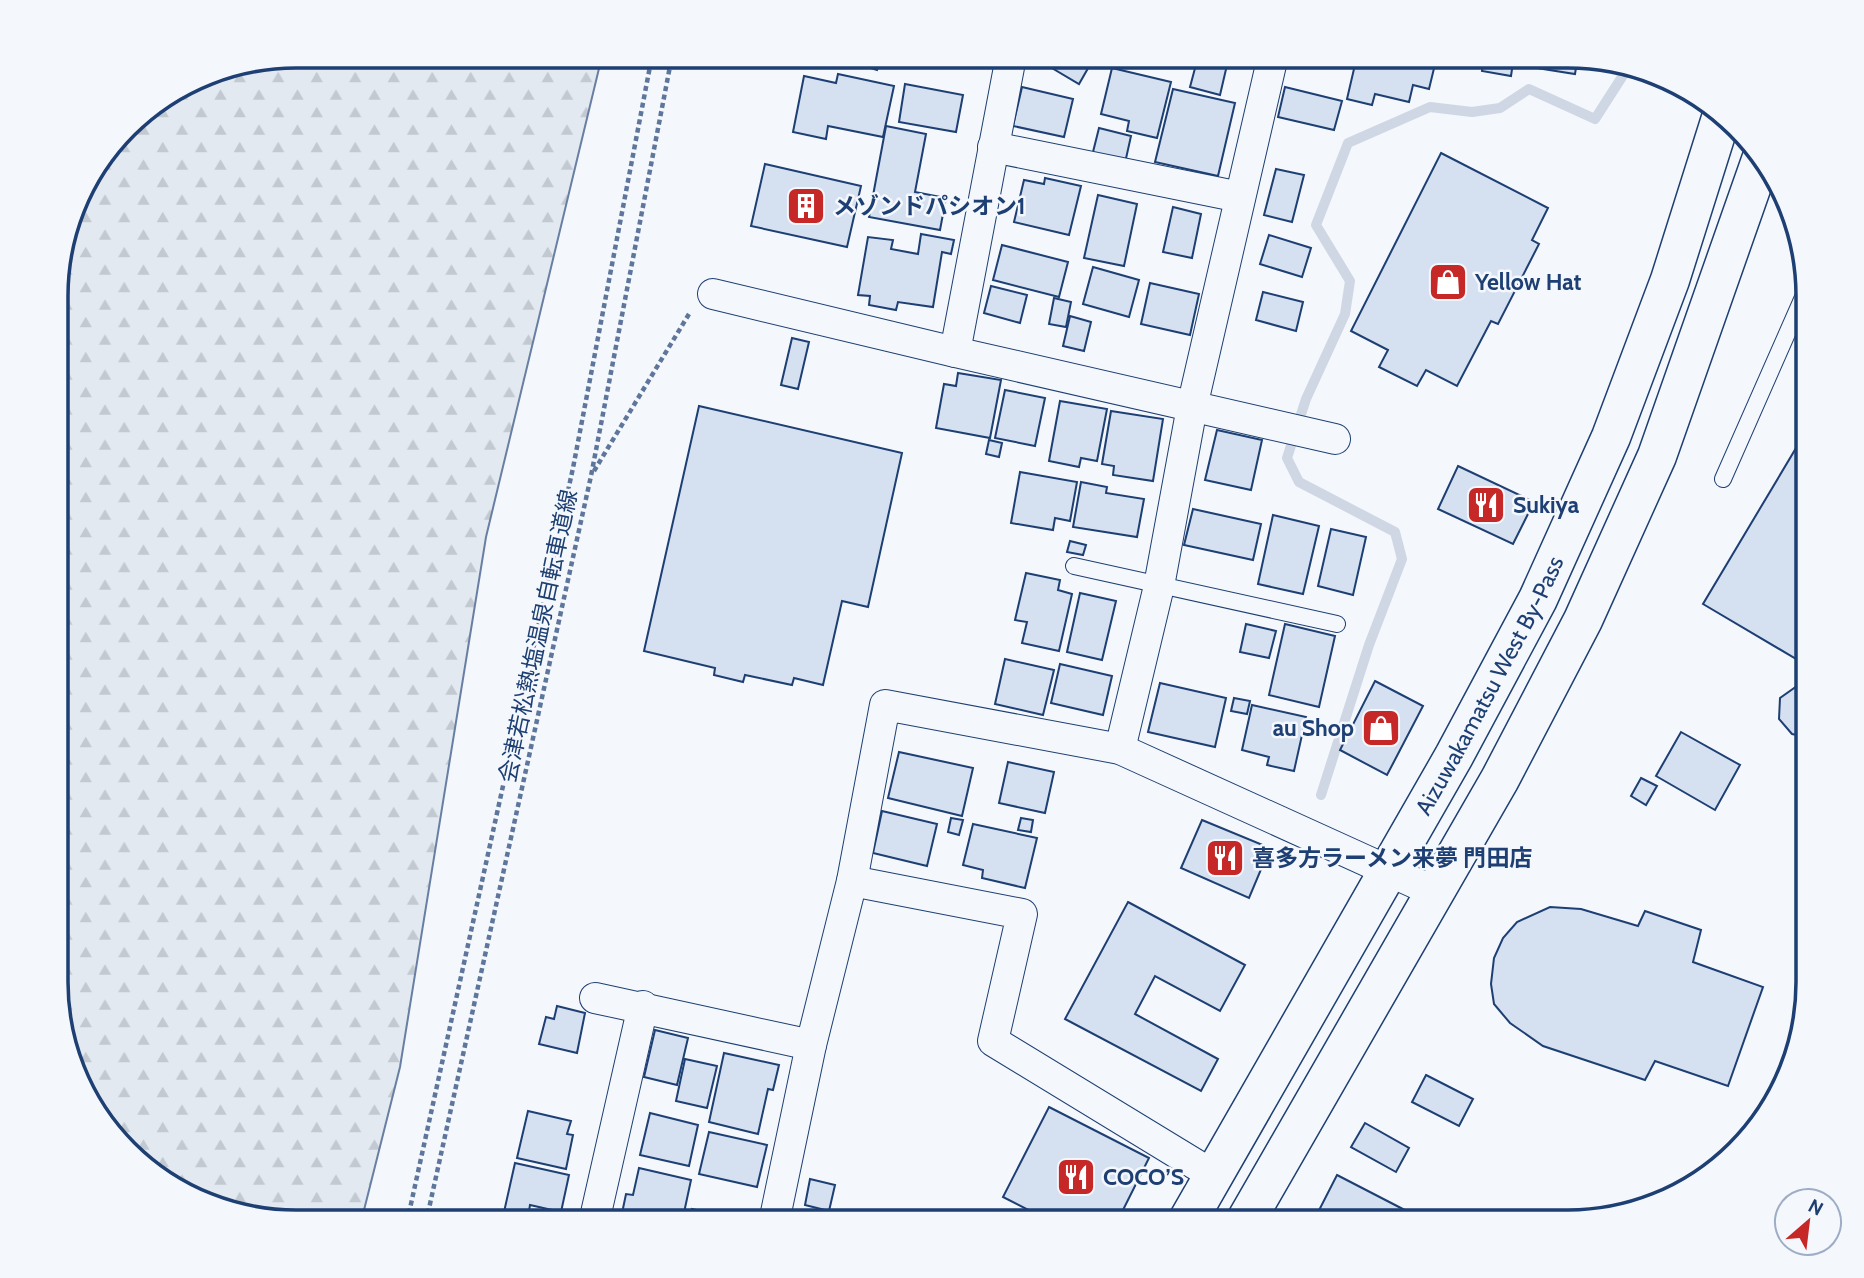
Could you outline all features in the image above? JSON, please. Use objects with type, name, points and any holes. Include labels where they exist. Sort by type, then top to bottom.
[{"type":"highway","name":"Aizuwakamatsu West By-Pass","points":[[1194,1210],[1388,872],[1538,599],[1611,437],[1670,280],[1719,126]]},
{"type":"highway","points":[[1252,1210],[1500,779],[1583,620],[1657,456],[1757,170]]},
{"type":"street","points":[[955,352],[1009,69]]},
{"type":"street","points":[[1120,749],[1159,586],[1192,407],[1270,69]]},
{"type":"street","points":[[993,148],[1240,198]]},
{"type":"street","points":[[713,294],[1309,433]]},
{"type":"street","points":[[777,1209],[811,1045],[852,881],[885,705],[1120,749],[1436,892]]},
{"type":"street","points":[[852,881],[1022,914],[993,1041],[1213,1175]]},
{"type":"street","points":[[595,998],[643,1006],[811,1045]]},
{"type":"street","points":[[597,1209],[643,1006]]},
{"type":"lane","points":[[1723,479],[1795,316]]},
{"type":"lane","points":[[1074,566],[1337,624]]},
{"type":"path","points":[[410,1209],[573,468],[650,68]]},
{"type":"path","name":"会津若松熱塩温泉自転車道線","points":[[429,1209],[592,476],[670,68]]},
{"type":"path","points":[[592,476],[698,301],[713,294]]},
{"type":"green space","points":[[297,68],[599,68],[486,537],[400,1067],[364,1209],[282,1209],[252,1205],[223,1198],[182,1179],[158,1163],[125,1132],[107,1108],[86,1069],[76,1041],[69,996],[70,267],[80,223],[92,196],[125,146],[146,125],[170,107],[223,80],[267,70]]},
{"type":"building","points":[[1053,69],[1088,69],[1079,84]]},
{"type":"building","points":[[1112,69],[1171,82],[1157,138],[1127,131],[1129,121],[1101,114]]},
{"type":"building","points":[[1195,69],[1226,69],[1220,95],[1190,87]]},
{"type":"building","points":[[1354,69],[1434,69],[1429,89],[1413,85],[1409,102],[1375,94],[1372,105],[1347,99]]},
{"type":"building","points":[[1482,69],[1512,69],[1511,76]]},
{"type":"building","points":[[1543,69],[1576,69],[1575,74]]},
{"type":"building","points":[[838,74],[894,86],[883,137],[828,126],[826,139],[793,132],[804,76],[836,83]]},
{"type":"building","points":[[905,84],[963,95],[956,132],[899,122]]},
{"type":"building","points":[[1022,87],[1073,99],[1064,137],[1013,126]]},
{"type":"building","points":[[1285,87],[1342,101],[1334,130],[1278,117]]},
{"type":"building","points":[[1173,89],[1235,103],[1218,176],[1155,162]]},
{"type":"building","points":[[886,126],[926,134],[915,192],[946,198],[940,230],[869,217]]},
{"type":"building","points":[[1099,128],[1131,136],[1125,163],[1092,156]]},
{"type":"building","name":"Yellow Hat","points":[[1441,153],[1548,208],[1532,240],[1539,244],[1498,324],[1491,321],[1457,386],[1426,370],[1417,386],[1379,367],[1388,350],[1351,331]]},
{"type":"building","name":"メゾンドパシオン1","points":[[765,164],[861,186],[847,247],[751,226]]},
{"type":"building","points":[[1276,169],[1304,175],[1292,222],[1264,215]]},
{"type":"building","points":[[1045,178],[1081,186],[1069,235],[1014,222],[1024,180],[1044,184]]},
{"type":"building","points":[[1098,195],[1137,204],[1124,266],[1084,258]]},
{"type":"building","points":[[1173,207],[1201,214],[1192,258],[1163,252]]},
{"type":"building","points":[[921,234],[954,240],[951,254],[942,252],[933,307],[898,302],[896,310],[869,305],[870,296],[858,295],[868,237],[893,240],[891,249],[918,254]]},
{"type":"building","points":[[1269,235],[1311,248],[1302,277],[1260,264]]},
{"type":"building","points":[[1002,245],[1068,262],[1059,297],[993,280]]},
{"type":"building","points":[[1093,267],[1139,280],[1129,317],[1083,304]]},
{"type":"building","points":[[1150,283],[1199,294],[1190,335],[1141,324]]},
{"type":"building","points":[[991,286],[1027,295],[1020,323],[984,313]]},
{"type":"building","points":[[1263,292],[1303,302],[1296,331],[1256,320]]},
{"type":"building","points":[[1054,298],[1071,302],[1066,327],[1049,324]]},
{"type":"building","points":[[1070,316],[1091,322],[1084,351],[1063,346]]},
{"type":"building","points":[[792,338],[809,342],[798,389],[781,385]]},
{"type":"building","points":[[958,373],[1001,380],[990,438],[936,428],[944,384],[956,386]]},
{"type":"building","points":[[1005,390],[1045,398],[1035,446],[995,438]]},
{"type":"building","points":[[1060,401],[1107,409],[1097,461],[1081,458],[1079,467],[1049,461]]},
{"type":"building","points":[[699,406],[902,453],[868,607],[842,601],[823,685],[794,678],[792,685],[745,675],[743,682],[714,675],[715,668],[644,651]]},
{"type":"building","points":[[1111,411],[1163,419],[1153,481],[1113,475],[1114,466],[1102,464]]},
{"type":"building","points":[[1217,430],[1262,440],[1251,490],[1205,480]]},
{"type":"building","points":[[989,440],[1002,443],[999,457],[986,454]]},
{"type":"building","points":[[1795,450],[1795,658],[1703,604]]},
{"type":"building","name":"Sukiya","points":[[1458,466],[1534,502],[1513,544],[1438,509]]},
{"type":"building","points":[[1020,472],[1077,482],[1070,521],[1055,518],[1053,530],[1011,523]]},
{"type":"building","points":[[1081,482],[1107,487],[1106,493],[1144,499],[1137,537],[1073,527]]},
{"type":"building","points":[[1193,509],[1261,524],[1253,560],[1184,545]]},
{"type":"building","points":[[1273,515],[1319,526],[1303,594],[1258,584]]},
{"type":"building","points":[[1331,529],[1366,537],[1353,595],[1318,586]]},
{"type":"building","points":[[1070,541],[1086,545],[1083,555],[1067,552]]},
{"type":"building","points":[[1026,573],[1060,580],[1058,590],[1072,594],[1059,651],[1022,643],[1027,622],[1015,620]]},
{"type":"building","points":[[1080,593],[1116,601],[1102,660],[1067,652]]},
{"type":"building","points":[[1246,624],[1276,631],[1269,658],[1240,652]]},
{"type":"building","points":[[1285,624],[1335,636],[1319,707],[1269,695]]},
{"type":"building","points":[[1005,659],[1054,670],[1043,715],[995,704]]},
{"type":"building","points":[[1060,664],[1112,676],[1103,715],[1051,703]]},
{"type":"building","name":"au Shop","points":[[1375,681],[1423,706],[1387,775],[1340,750]]},
{"type":"building","points":[[1160,683],[1226,698],[1215,747],[1148,732]]},
{"type":"building","points":[[1795,687],[1795,735],[1779,719],[1780,698]]},
{"type":"building","points":[[1234,698],[1250,701],[1247,714],[1231,711]]},
{"type":"building","points":[[1252,705],[1306,717],[1294,771],[1267,765],[1269,757],[1242,750]]},
{"type":"building","points":[[1681,732],[1740,765],[1715,810],[1656,776]]},
{"type":"building","points":[[899,752],[973,768],[962,816],[888,798]]},
{"type":"building","points":[[1008,762],[1054,772],[1045,813],[999,803]]},
{"type":"building","points":[[1641,778],[1657,786],[1646,805],[1631,796]]},
{"type":"building","points":[[882,811],[937,824],[927,866],[873,853]]},
{"type":"building","points":[[951,818],[963,820],[959,835],[948,832]]},
{"type":"building","points":[[1021,818],[1033,820],[1031,832],[1018,830]]},
{"type":"building","name":"喜多方ラーメン来夢 門田店","points":[[1202,820],[1270,848],[1249,898],[1181,868]]},
{"type":"building","points":[[973,824],[1037,838],[1025,888],[982,878],[983,870],[963,865]]},
{"type":"building","points":[[1128,902],[1245,965],[1220,1011],[1155,976],[1135,1014],[1218,1059],[1201,1091],[1065,1019]]},
{"type":"building","points":[[1550,907],[1581,909],[1638,926],[1645,911],[1701,930],[1693,962],[1763,987],[1728,1086],[1655,1061],[1645,1080],[1543,1046],[1510,1023],[1494,1004],[1491,984],[1494,958],[1503,938],[1517,922]]},
{"type":"building","points":[[557,1006],[585,1013],[577,1053],[539,1044],[546,1017],[554,1019]]},
{"type":"building","points":[[655,1030],[688,1038],[677,1085],[644,1077]]},
{"type":"building","points":[[724,1053],[779,1065],[773,1090],[768,1089],[758,1134],[709,1122]]},
{"type":"building","points":[[685,1059],[717,1066],[707,1108],[676,1101]]},
{"type":"building","points":[[1426,1075],[1473,1099],[1459,1126],[1412,1102]]},
{"type":"building","name":"COCO’S","points":[[1049,1107],[1149,1158],[1123,1210],[1028,1210],[1003,1197]]},
{"type":"building","points":[[528,1111],[571,1121],[567,1134],[573,1135],[566,1169],[517,1158]]},
{"type":"building","points":[[650,1113],[698,1125],[689,1166],[640,1155]]},
{"type":"building","points":[[1365,1123],[1409,1148],[1396,1172],[1351,1147]]},
{"type":"building","points":[[709,1132],[767,1145],[757,1187],[699,1174]]},
{"type":"building","points":[[515,1163],[569,1175],[562,1209],[530,1205],[529,1209],[505,1209]]},
{"type":"building","points":[[639,1168],[691,1180],[685,1209],[623,1209],[626,1194],[633,1195]]},
{"type":"building","points":[[1337,1175],[1405,1210],[1319,1210]]},
{"type":"building","points":[[810,1179],[835,1185],[829,1209],[805,1205]]},
{"type":"waterway","points":[[1321,795],[1369,645],[1402,559],[1395,532],[1299,482],[1287,458],[1306,399],[1345,314],[1350,281],[1316,225],[1348,143],[1430,107],[1472,112],[1500,108],[1529,89],[1595,119],[1623,76]]},
{"type":"place","name":"メゾンドパシオン1","points":[[806,206]]},
{"type":"place","name":"Yellow Hat","points":[[1448,282]]},
{"type":"place","name":"Sukiya","points":[[1486,505]]},
{"type":"place","name":"au Shop","points":[[1381,728]]},
{"type":"place","name":"喜多方ラーメン来夢 門田店","points":[[1225,858]]},
{"type":"place","name":"COCO’S","points":[[1076,1177]]}]
